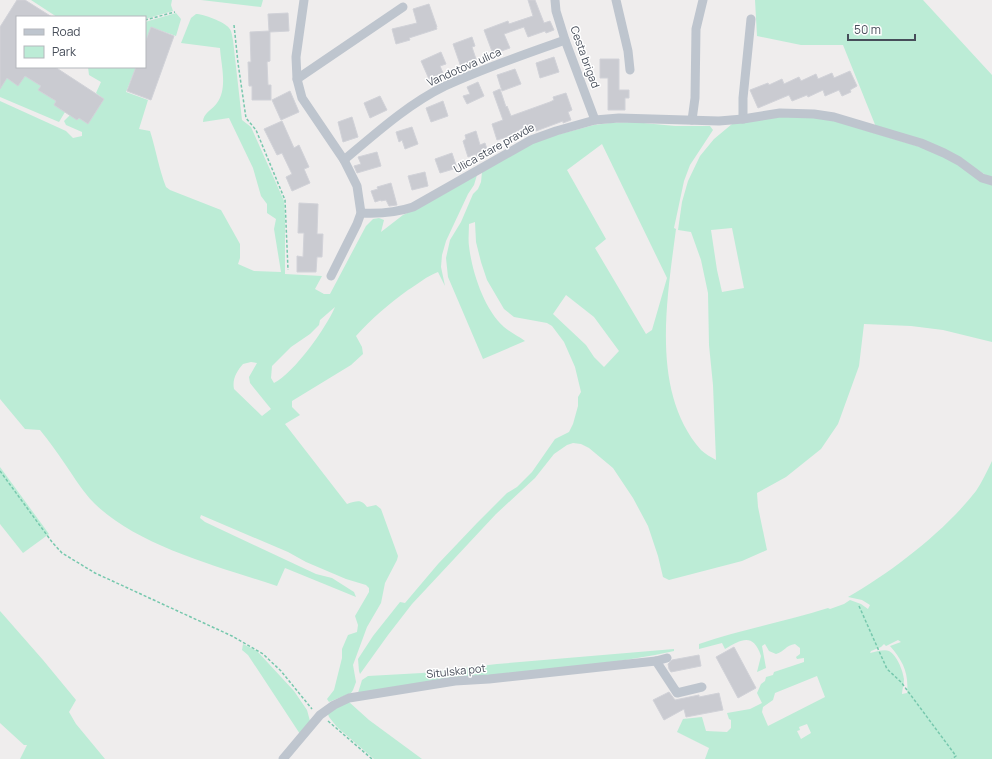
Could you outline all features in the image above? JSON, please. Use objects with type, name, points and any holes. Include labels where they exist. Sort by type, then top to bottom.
[{"type":"street","points":[[304,0],[296,57],[297,79],[302,98],[344,160],[357,186],[361,214],[331,276]]},
{"type":"street","name":"Cesta brigad","points":[[555,0],[556,11],[565,40],[595,120]]},
{"type":"street","points":[[616,0],[625,35],[630,70]]},
{"type":"street","points":[[692,120],[695,98],[696,29],[703,0]]},
{"type":"street","points":[[297,79],[403,7]]},
{"type":"street","points":[[743,119],[743,98],[751,19]]},
{"type":"street","name":"Vandotova ulica","points":[[344,160],[404,112],[444,87],[495,65],[565,40]]},
{"type":"street","name":"Ulica stare pravde","points":[[361,214],[399,212],[413,207],[531,140],[556,130],[595,120],[619,118],[692,120],[743,119],[780,113],[814,114],[834,117],[921,143],[959,161],[982,178],[992,181]]},
{"type":"street","name":"Situlska pot","points":[[283,759],[320,715],[334,705],[349,698],[455,681],[497,678],[667,658]]},
{"type":"street","points":[[656,660],[677,693],[702,687]]},
{"type":"path","points":[[146,20],[175,12]]},
{"type":"path","points":[[234,25],[246,118],[256,130],[285,200],[288,270]]},
{"type":"path","points":[[0,471],[52,542],[62,553],[96,573],[226,633],[263,654],[281,671],[311,709],[372,759]]},
{"type":"path","points":[[859,606],[886,669],[901,682],[956,756],[952,759]]},
{"type":"green space","points":[[31,0],[172,0],[171,5],[173,11],[146,19],[146,16],[55,16]]},
{"type":"green space","points":[[201,0],[263,0],[261,7]]},
{"type":"green space","points":[[755,0],[923,0],[992,75],[992,179],[954,155],[876,127],[843,45],[801,45],[757,36]]},
{"type":"green space","points":[[176,13],[181,19],[176,36],[151,27],[146,40],[146,22]]},
{"type":"green space","points":[[196,14],[219,21],[229,28],[233,40],[242,120],[251,127],[284,201],[285,274],[322,276],[315,289],[324,294],[330,294],[366,226],[373,219],[379,218],[384,220],[381,232],[403,215],[426,204],[477,175],[474,185],[468,194],[446,241],[442,255],[441,267],[445,286],[438,272],[408,290],[368,323],[356,336],[362,347],[363,354],[351,365],[292,401],[292,407],[300,415],[285,424],[347,504],[358,501],[367,507],[376,505],[381,509],[398,556],[385,583],[381,603],[367,627],[353,665],[356,682],[353,690],[351,693],[329,702],[327,699],[334,690],[342,658],[342,649],[348,635],[357,632],[358,625],[355,616],[369,592],[369,588],[366,585],[346,579],[306,562],[288,552],[201,515],[200,518],[205,522],[316,574],[332,578],[354,592],[356,597],[285,568],[277,586],[205,563],[156,543],[112,518],[94,503],[82,489],[40,430],[25,429],[0,399],[0,101],[66,131],[73,138],[82,136],[82,132],[66,125],[64,121],[70,115],[79,118],[88,124],[104,99],[96,93],[101,82],[89,75],[88,68],[136,68],[126,92],[148,100],[139,129],[150,131],[166,187],[170,190],[221,210],[240,244],[240,258],[238,264],[254,271],[281,272],[274,229],[276,219],[267,213],[267,204],[261,196],[253,168],[229,118],[203,122],[204,116],[217,103],[222,90],[223,76],[220,48],[181,43],[191,18]],"holes":[[[335,307],[317,338],[300,360],[282,378],[274,383],[271,378],[272,366],[291,347],[310,334],[319,325],[320,320]],[[251,362],[257,363],[249,377],[250,383],[271,409],[262,416],[234,389],[234,379],[243,364]]]},
{"type":"green space","points":[[25,76],[41,86],[38,90],[56,101],[54,105],[65,112],[59,122],[0,97],[0,79],[7,78],[18,85]]},
{"type":"green space","points":[[796,116],[828,119],[940,153],[992,185],[992,342],[943,330],[911,326],[864,324],[859,366],[838,424],[821,449],[786,477],[757,493],[758,507],[767,550],[742,561],[669,580],[663,577],[648,526],[633,498],[613,468],[589,448],[581,444],[573,443],[567,445],[554,454],[535,478],[496,514],[412,604],[360,674],[358,659],[373,636],[400,602],[405,603],[438,564],[477,523],[507,493],[517,487],[532,472],[555,439],[569,432],[578,406],[578,397],[581,392],[575,367],[564,342],[552,326],[547,323],[514,317],[504,309],[487,280],[481,262],[476,242],[475,222],[469,224],[469,243],[473,267],[480,290],[491,310],[504,327],[525,341],[483,359],[448,277],[446,258],[450,240],[461,222],[473,194],[478,189],[481,182],[482,172],[534,141],[594,125],[633,122],[675,126],[710,126],[713,130],[690,165],[684,181],[674,228],[676,229],[669,285],[666,344],[668,373],[674,401],[685,427],[701,450],[716,460],[713,385],[709,345],[708,293],[701,260],[691,232],[678,230],[682,202],[688,181],[700,156],[714,139],[732,124],[775,117]],"holes":[[[602,144],[667,278],[652,330],[646,334],[595,248],[606,239],[567,170]],[[732,228],[744,288],[722,292],[711,230]],[[566,295],[594,317],[619,351],[604,367],[594,357],[586,345],[553,314]]]},
{"type":"green space","points":[[992,461],[992,759],[705,759],[709,748],[677,732],[683,719],[702,717],[706,731],[727,732],[731,728],[731,720],[729,719],[727,713],[750,709],[762,703],[757,693],[766,677],[773,675],[774,672],[804,662],[804,658],[797,659],[796,657],[800,654],[800,648],[795,644],[776,654],[769,651],[765,644],[762,646],[766,668],[757,672],[761,656],[758,648],[750,641],[741,641],[725,649],[722,643],[699,649],[699,644],[828,608],[830,609],[850,600],[861,604],[868,609],[870,605],[862,600],[848,597],[900,563],[949,521],[976,491]],"holes":[[[898,640],[901,642],[890,646],[902,662],[906,673],[907,693],[902,694],[904,681],[901,668],[895,656],[887,650],[870,653],[884,644],[886,646]],[[817,676],[825,697],[768,726],[762,712],[763,707],[773,700],[775,693]],[[807,724],[811,733],[801,739],[797,731],[800,730],[799,727]]]},
{"type":"green space","points":[[0,467],[49,534],[23,553],[0,524]]},
{"type":"green space","points":[[0,611],[76,700],[69,712],[76,724],[105,759],[20,759],[27,745],[24,745],[0,723]]},
{"type":"green space","points":[[243,644],[257,651],[294,691],[307,710],[310,721],[300,734],[248,655],[242,650]]},
{"type":"green space","points":[[674,649],[674,651],[655,655],[584,667],[358,693],[362,680],[368,676],[422,673],[497,664]]},
{"type":"green space","points":[[349,702],[369,720],[422,759],[374,759],[337,727],[329,717],[328,714],[331,710]]},
{"type":"building","points":[[17,0],[25,0],[50,16],[16,16],[16,68],[57,68],[104,99],[88,124],[79,118],[77,120],[54,105],[56,101],[38,90],[41,86],[25,76],[18,86],[7,78],[0,89],[0,27]]},
{"type":"building","points":[[528,0],[535,0],[544,23],[550,21],[554,30],[546,33],[545,31],[528,37],[524,27],[504,34],[510,48],[493,54],[484,30],[508,21],[509,24],[533,16]]},
{"type":"building","points":[[429,4],[437,29],[396,44],[392,29],[417,23],[413,9]]},
{"type":"building","points":[[288,13],[289,31],[270,32],[270,61],[267,62],[268,85],[271,85],[271,100],[252,100],[252,86],[249,86],[248,62],[251,62],[250,32],[269,31],[268,14]]},
{"type":"building","points":[[151,27],[174,36],[151,100],[127,91],[136,68],[146,68],[146,40]]},
{"type":"building","points":[[472,37],[475,46],[472,47],[477,62],[461,67],[453,44]]},
{"type":"building","points":[[441,52],[446,64],[440,66],[443,73],[429,79],[421,61]]},
{"type":"building","points":[[554,57],[559,72],[540,78],[536,63]]},
{"type":"building","points":[[600,59],[619,59],[619,90],[629,90],[629,98],[625,98],[625,110],[608,110],[608,78],[600,78]]},
{"type":"building","points":[[515,69],[521,84],[502,91],[497,75]]},
{"type":"building","points":[[850,71],[857,86],[850,90],[851,92],[842,96],[839,90],[825,96],[823,90],[808,97],[807,95],[792,101],[789,95],[758,108],[750,90],[768,83],[769,85],[782,79],[784,84],[799,77],[801,81],[816,74],[818,79],[832,73],[834,78]]},
{"type":"building","points":[[478,82],[484,96],[467,104],[463,96],[470,94],[467,87]]},
{"type":"building","points":[[500,89],[506,107],[507,106],[511,116],[550,102],[554,100],[553,97],[566,93],[572,110],[568,112],[571,120],[563,123],[563,121],[536,131],[534,125],[517,131],[519,139],[508,142],[507,137],[497,140],[492,124],[503,120],[493,92]]},
{"type":"building","points":[[290,91],[299,112],[281,120],[272,100]]},
{"type":"building","points":[[380,96],[387,110],[370,118],[364,103]]},
{"type":"building","points":[[443,101],[448,116],[431,122],[426,108]]},
{"type":"building","points":[[352,117],[358,137],[343,142],[338,122]]},
{"type":"building","points":[[282,121],[294,148],[299,145],[309,167],[304,169],[310,183],[292,191],[286,177],[292,174],[282,153],[277,155],[264,129]]},
{"type":"building","points":[[412,127],[418,144],[405,149],[402,140],[399,142],[396,132]]},
{"type":"building","points":[[476,131],[480,145],[485,143],[489,155],[477,159],[476,154],[468,157],[463,141],[466,139],[465,135]]},
{"type":"building","points":[[377,152],[381,166],[357,173],[354,166],[361,164],[358,157]]},
{"type":"building","points":[[452,153],[457,168],[440,173],[435,159]]},
{"type":"building","points":[[425,172],[428,186],[412,190],[408,176]]},
{"type":"building","points":[[391,183],[397,205],[389,206],[386,200],[375,202],[371,191],[378,189],[377,187]]},
{"type":"building","points":[[299,203],[318,204],[317,234],[323,234],[322,257],[317,257],[316,272],[297,272],[297,256],[303,257],[304,233],[298,233]]},
{"type":"building","points":[[734,647],[756,688],[738,698],[716,657]]},
{"type":"building","points":[[699,655],[701,666],[671,672],[669,669],[668,664],[672,660]]},
{"type":"building","points":[[669,692],[675,700],[719,693],[723,710],[686,717],[684,709],[664,720],[653,700]]}]
